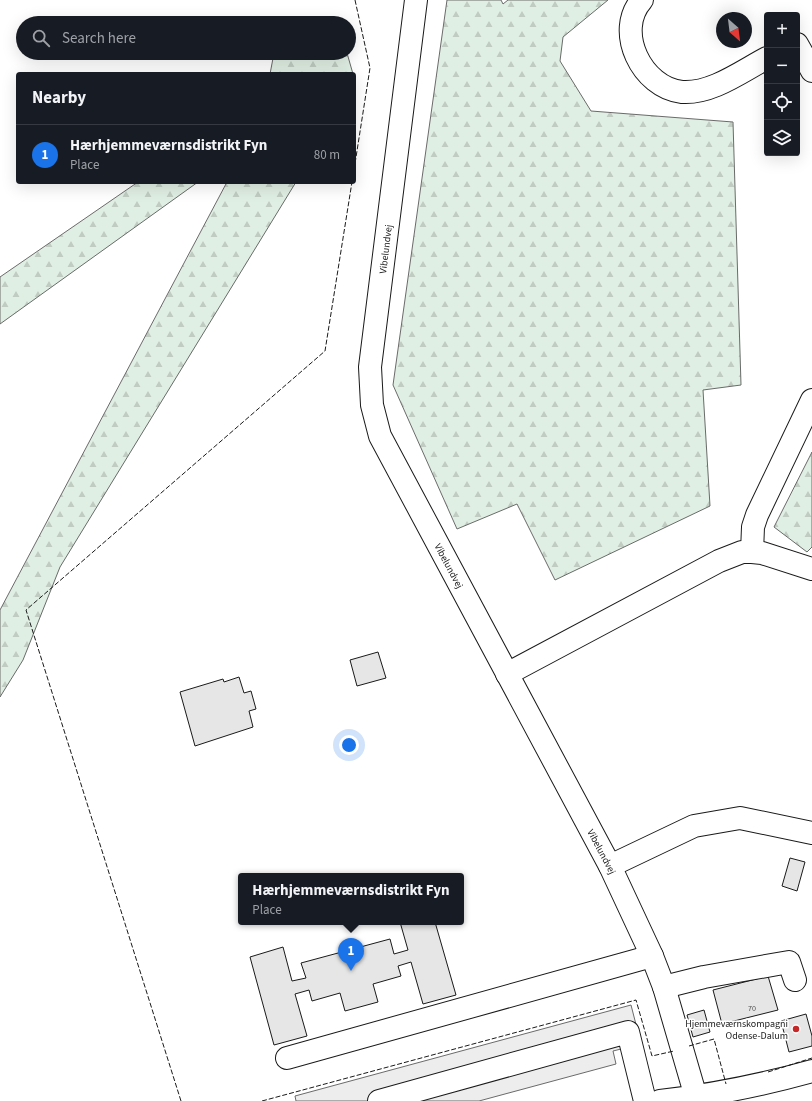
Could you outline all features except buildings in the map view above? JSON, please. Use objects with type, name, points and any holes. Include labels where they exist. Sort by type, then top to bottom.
[{"type":"street","name":"Vibelundvej","points":[[416,0],[370,367],[372,405],[380,436],[610,866],[652,956],[664,987],[696,1097]]},
{"type":"street","points":[[642,0],[634,15],[631,28],[632,43],[636,55],[644,69],[666,88],[682,92],[698,91],[715,85],[764,60]]},
{"type":"street","points":[[800,41],[812,34]]},
{"type":"street","points":[[800,48],[812,71]]},
{"type":"street","points":[[752,552],[754,527],[757,515],[812,400]]},
{"type":"street","points":[[507,674],[719,560],[742,552],[762,553],[812,569]]},
{"type":"street","points":[[610,866],[694,826],[740,818],[812,833]]},
{"type":"street","points":[[287,1058],[652,956]]},
{"type":"street","points":[[664,987],[704,977],[788,962],[795,980]]},
{"type":"street","points":[[379,1101],[628,1032],[645,1101]]},
{"type":"street","points":[[660,1101],[696,1097],[770,1083],[812,1071]]},
{"type":"green space","points":[[447,0],[501,0],[503,4],[508,0],[608,0],[563,37],[560,61],[591,111],[733,122],[741,385],[703,390],[710,506],[555,580],[517,504],[457,529],[393,385]]},
{"type":"green space","points":[[273,60],[349,60],[352,72],[270,72]]},
{"type":"green space","points":[[135,184],[195,184],[0,324],[0,277]]},
{"type":"green space","points":[[226,184],[295,184],[60,567],[23,660],[0,697],[0,610]]},
{"type":"green space","points":[[812,452],[812,547],[807,552],[774,527]]},
{"type":"shaded area","points":[[631,1005],[641,1044],[613,1051],[616,1064],[479,1101],[296,1101],[295,1096]]},
{"type":"fence","points":[[355,0],[370,68],[356,157]]},
{"type":"fence","points":[[181,1101],[26,610],[325,351],[352,184]]},
{"type":"fence","points":[[262,1101],[636,1000],[652,1056],[674,1051]]},
{"type":"fence","points":[[689,1046],[714,1039],[726,1084]]},
{"type":"fence","points":[[768,1072],[812,1058]]},
{"type":"place","name":"Hærhjemmeværnsdistrikt Fyn","points":[[351,971]]},
{"type":"place","name":"Hjemmeværnskompagni Odense-Dalum","points":[[796,1029]]}]
